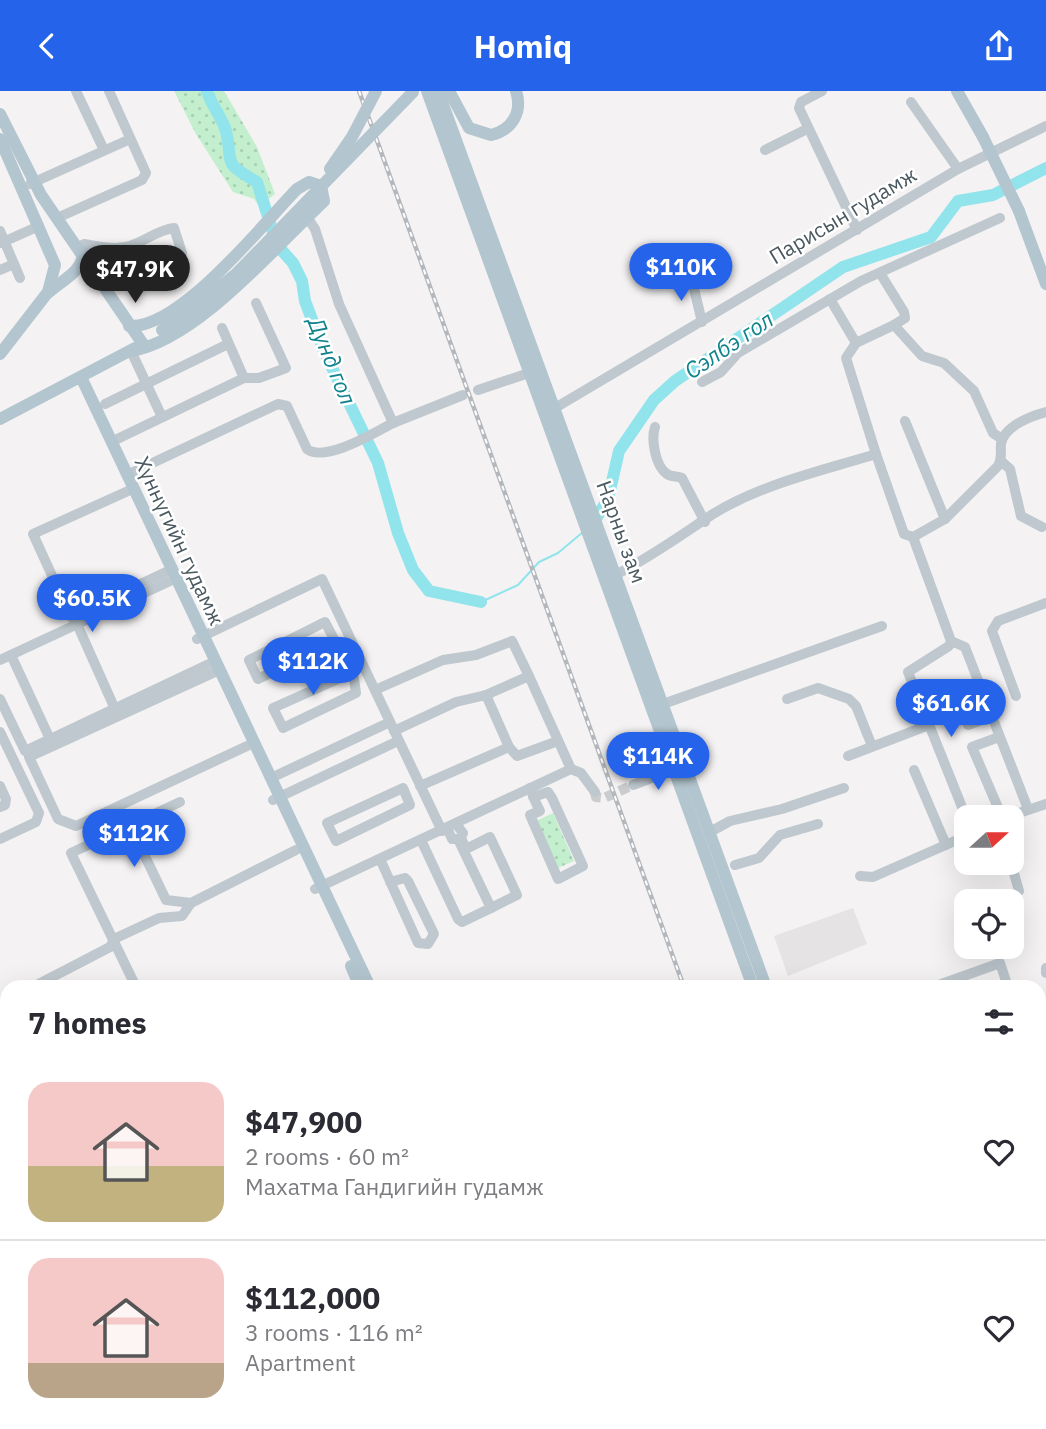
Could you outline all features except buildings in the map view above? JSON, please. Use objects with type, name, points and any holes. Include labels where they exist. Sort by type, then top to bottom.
[{"type":"main road","points":[[309,199],[352,137],[376,91]]},
{"type":"main road","points":[[0,419],[131,351],[188,313],[236,274],[414,91]]},
{"type":"main road","points":[[451,95],[469,128],[491,135],[501,132],[517,115],[520,104],[516,91]]},
{"type":"main road","points":[[957,91],[1019,211],[1046,284]]},
{"type":"main road","name":"Нарны зам","points":[[431,93],[500,276],[555,408],[596,555],[710,832],[763,980]]},
{"type":"main road","points":[[0,114],[55,265],[48,292]]},
{"type":"main road","points":[[0,139],[28,185],[81,249],[143,344]]},
{"type":"main road","points":[[129,326],[149,324],[182,302],[216,275],[283,204],[309,182],[321,186],[324,201],[260,266],[188,324],[146,348],[131,351]]},
{"type":"main road","points":[[0,354],[48,292],[74,273],[83,259],[81,249]]},
{"type":"main road","points":[[55,265],[90,276],[102,283]]},
{"type":"main road","name":"Нарны зам","points":[[500,276],[529,373],[617,574],[660,709],[672,767],[750,980]]},
{"type":"main road","name":"Хүннүгийн гудамж","points":[[78,379],[127,475],[211,668],[318,888],[357,980]]},
{"type":"main road","name":"Хүннүгийн гудамж","points":[[78,379],[168,576],[271,778],[295,848],[318,888]]},
{"type":"street","points":[[76,91],[104,150]]},
{"type":"street","points":[[57,218],[142,180],[146,173],[128,139],[109,91]]},
{"type":"street","points":[[822,91],[799,104],[807,128],[857,230]]},
{"type":"street","points":[[911,101],[958,169]]},
{"type":"street","name":"Парисын гудамж","points":[[555,408],[958,169],[1046,126]]},
{"type":"street","points":[[765,150],[807,128]]},
{"type":"street","points":[[28,185],[128,139]]},
{"type":"street","points":[[324,201],[317,222],[318,236],[339,303],[389,425]]},
{"type":"street","points":[[702,382],[721,372],[738,353],[830,299],[1000,218]]},
{"type":"street","points":[[304,220],[318,236]]},
{"type":"street","points":[[20,278],[1,238],[39,226]]},
{"type":"street","points":[[81,249],[84,244],[127,247],[174,228],[183,249],[182,253],[124,285],[117,285],[106,273],[97,246]]},
{"type":"street","points":[[0,270],[14,264]]},
{"type":"street","points":[[880,273],[905,318],[856,343],[846,358],[904,534],[912,537],[951,641],[949,646],[908,672],[961,805]]},
{"type":"street","points":[[691,276],[702,322]]},
{"type":"street","points":[[830,299],[856,343]]},
{"type":"street","points":[[111,442],[244,378],[259,379],[286,368],[256,303]]},
{"type":"street","points":[[894,324],[922,356],[944,363],[974,391],[993,433],[1002,439]]},
{"type":"street","points":[[222,328],[244,378]]},
{"type":"street","points":[[105,404],[228,344]]},
{"type":"street","points":[[131,351],[162,417]]},
{"type":"street","points":[[478,390],[529,373]]},
{"type":"street","points":[[127,475],[278,404],[287,406],[307,449],[313,454],[329,453],[463,395]]},
{"type":"street","points":[[912,537],[945,519],[1001,461],[1002,439],[1014,427],[1046,412]]},
{"type":"street","points":[[905,421],[945,519]]},
{"type":"street","points":[[656,427],[652,442],[663,471],[669,476],[682,478],[705,522]]},
{"type":"street","points":[[617,574],[713,515],[785,481],[876,454]]},
{"type":"street","points":[[1001,461],[1010,469],[1021,516],[1042,527]]},
{"type":"street","points":[[128,491],[33,534],[71,617],[168,576]]},
{"type":"street","points":[[0,660],[77,624],[168,576]]},
{"type":"street","points":[[200,638],[323,579],[421,788],[448,827],[452,839],[458,839],[491,908]]},
{"type":"street","points":[[1016,696],[992,631],[998,621],[1046,603]]},
{"type":"street","points":[[325,622],[331,632],[335,641],[258,679],[249,660],[325,622]]},
{"type":"street","points":[[77,624],[115,709]]},
{"type":"street","points":[[331,632],[344,626]]},
{"type":"street","points":[[660,709],[882,626]]},
{"type":"street","points":[[374,690],[443,660],[477,655],[512,641],[571,769],[581,773],[595,792]]},
{"type":"street","points":[[951,641],[965,647],[1028,809]]},
{"type":"street","points":[[10,655],[50,739]]},
{"type":"street","points":[[0,699],[25,751],[211,668]]},
{"type":"street","points":[[211,668],[29,757],[58,819],[76,826],[247,746]]},
{"type":"street","points":[[354,680],[366,673]]},
{"type":"street","points":[[347,675],[354,680],[356,693],[283,729],[273,708],[347,675]]},
{"type":"street","points":[[271,778],[358,737],[394,731],[456,702],[486,695],[529,676]]},
{"type":"street","points":[[787,699],[818,688],[849,699],[856,706],[872,747]]},
{"type":"street","points":[[486,695],[509,747],[520,756],[558,741]]},
{"type":"street","points":[[968,725],[992,716]]},
{"type":"street","points":[[848,756],[929,725]]},
{"type":"street","points":[[276,799],[367,755],[394,731]]},
{"type":"street","points":[[0,732],[39,818],[0,839]]},
{"type":"street","points":[[358,737],[367,755]]},
{"type":"street","points":[[999,737],[972,747],[999,805]]},
{"type":"street","points":[[407,797],[509,747]]},
{"type":"street","points":[[633,783],[672,767]]},
{"type":"street","points":[[318,888],[448,827],[532,793],[571,769]]},
{"type":"street","points":[[914,770],[946,845]]},
{"type":"street","points":[[0,786],[6,799],[5,805],[0,807]]},
{"type":"street","points":[[403,788],[407,797],[410,805],[335,841],[327,823],[403,788]]},
{"type":"street","points":[[710,832],[730,821],[782,810],[844,788]]},
{"type":"street","points":[[548,792],[583,866],[558,879],[530,815],[540,811],[532,793],[548,792]]},
{"type":"street","points":[[133,980],[71,853],[180,802]]},
{"type":"street","points":[[1024,810],[1046,804]]},
{"type":"street","points":[[735,865],[759,858],[780,835],[818,824]]},
{"type":"street","points":[[130,825],[166,900],[191,903]]},
{"type":"street","points":[[421,840],[461,922],[517,895],[490,838],[466,849],[461,838],[463,833],[448,827]]},
{"type":"street","points":[[860,876],[873,877],[954,841]]},
{"type":"street","points":[[47,980],[97,954],[114,940],[159,918],[179,917],[191,903],[236,882],[251,867],[295,848]]},
{"type":"street","points":[[380,859],[390,882],[418,943],[428,944],[434,934],[408,881],[405,878],[390,882]]},
{"type":"street","points":[[953,980],[1000,963],[1006,980]]},
{"type":"shaded area","points":[[853,908],[867,944],[788,976],[774,936]]},
{"type":"green space","points":[[174,91],[224,91],[257,147],[275,194],[259,206],[254,199],[233,192],[196,134]]},
{"type":"green space","points":[[553,813],[574,861],[558,868],[536,821]]},
{"type":"waterway","name":"Дунд гол","points":[[207,91],[224,126],[231,161],[238,170],[257,182],[277,245],[293,263],[302,281],[305,301],[324,351],[378,463],[398,533],[413,570],[429,591],[481,602]]},
{"type":"waterway","name":"Сэлбэ гол","points":[[592,525],[608,499],[619,451],[654,400],[675,381],[843,267],[931,237],[958,201],[993,195],[1046,168]]},
{"type":"waterway","name":"Сэлбэ гол","points":[[481,602],[518,585],[539,562],[558,553],[583,532]]},
{"type":"tunnel","points":[[595,792],[596,797],[604,798],[633,785]]},
{"type":"railway","points":[[359,91],[681,980]]}]
